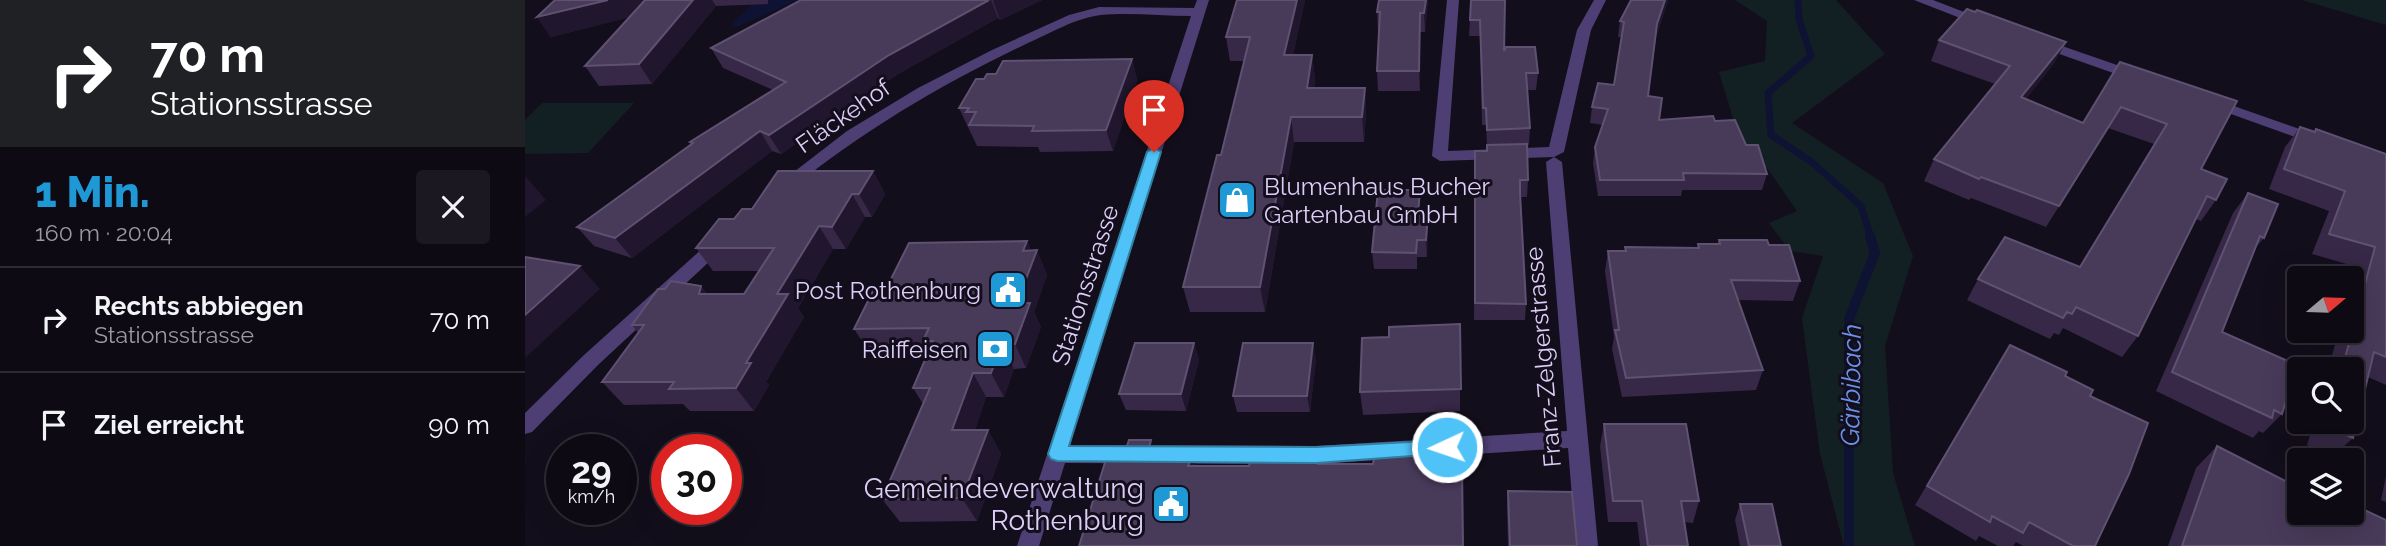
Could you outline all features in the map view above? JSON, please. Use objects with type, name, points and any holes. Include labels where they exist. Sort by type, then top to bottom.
[{"type":"street","points":[[1453,0],[1440,156],[1555,157]]},
{"type":"street","name":"Franz-Zelgerstrasse","points":[[1587,546],[1555,157],[1584,30],[1600,0]]},
{"type":"street","points":[[1920,0],[1998,27]]},
{"type":"street","name":"Fläckehof","points":[[774,194],[848,135],[927,87],[1040,32],[1100,6],[1201,6]]},
{"type":"street","name":"Stationsstrasse","points":[[1027,546],[1201,6]]},
{"type":"street","points":[[2024,36],[2153,82]]},
{"type":"street","points":[[2192,96],[2334,146]]},
{"type":"street","points":[[525,426],[591,360],[736,228]]},
{"type":"street","points":[[1057,454],[1316,455],[1578,439]]},
{"type":"shaded area","points":[[1735,0],[1836,0],[1885,54],[1792,123],[1883,183],[1913,256],[1885,346],[1893,473],[1915,546],[1844,546],[1820,454],[1802,318],[1823,256],[1790,251],[1769,223],[1797,211],[1767,168],[1743,151],[1719,72],[1765,61],[1767,21]]},
{"type":"shaded area","points":[[2302,0],[2386,0],[2386,25]]},
{"type":"shaded area","points":[[542,103],[634,103],[588,153],[525,154],[525,120]]},
{"type":"water","points":[[756,0],[798,0],[737,27],[730,27]]},
{"type":"building","points":[[555,0],[608,0],[537,17]]},
{"type":"building","points":[[645,0],[693,0],[639,64],[585,66]]},
{"type":"building","points":[[801,0],[989,0],[889,55],[769,135],[760,131],[615,238],[577,227],[693,143],[690,142],[786,82],[711,48]]},
{"type":"building","points":[[1237,0],[1297,0],[1284,55],[1312,55],[1307,88],[1365,88],[1362,117],[1291,117],[1260,287],[1183,287],[1217,155],[1221,155],[1250,37],[1226,37]]},
{"type":"building","points":[[1379,0],[1426,0],[1424,13],[1420,13],[1419,71],[1377,71]]},
{"type":"building","points":[[1471,0],[1505,0],[1504,51],[1506,47],[1535,47],[1538,73],[1526,73],[1530,128],[1487,130],[1486,108],[1483,108],[1480,20],[1470,20]]},
{"type":"building","points":[[1631,0],[1665,0],[1657,24],[1648,96],[1662,98],[1659,120],[1713,116],[1715,121],[1735,120],[1746,145],[1758,145],[1767,174],[1683,173],[1684,180],[1600,180],[1595,147],[1608,109],[1592,107],[1598,83],[1614,85],[1624,22],[1620,21]]},
{"type":"building","points":[[1967,9],[1975,12],[1977,10],[2066,42],[2021,97],[2083,123],[2120,62],[2237,101],[2201,169],[2227,179],[2216,200],[2207,196],[2138,336],[2076,307],[2072,314],[2067,312],[2063,318],[1978,279],[2005,237],[2080,267],[2167,124],[2121,107],[2059,206],[1981,177],[1979,179],[1934,159],[2010,66],[1939,40]]},
{"type":"building","points":[[1132,59],[1106,130],[1032,131],[1034,126],[969,125],[976,112],[966,112],[969,108],[959,108],[976,79],[984,79],[987,74],[996,74],[1003,61]]},
{"type":"building","points":[[2300,127],[2315,132],[2316,129],[2386,154],[2386,357],[2374,352],[2364,393],[2364,357],[2345,357],[2349,343],[2364,343],[2364,288],[2375,247],[2329,234],[2345,191],[2284,169]]},
{"type":"building","points":[[1527,144],[1528,180],[1520,180],[1526,304],[1475,303],[1475,151],[1487,151],[1487,145]]},
{"type":"building","points":[[778,171],[873,171],[859,194],[852,194],[832,227],[819,226],[777,294],[788,294],[746,363],[751,363],[736,388],[669,389],[674,382],[602,382],[644,325],[632,325],[658,289],[665,289],[671,281],[701,286],[699,294],[744,294],[774,248],[696,248],[719,219],[734,219],[742,209],[752,209]]},
{"type":"building","points":[[1378,190],[1420,190],[1418,214],[1428,214],[1426,240],[1417,240],[1416,253],[1372,252]]},
{"type":"building","points":[[2248,193],[2278,204],[2264,238],[2260,236],[2222,332],[2287,361],[2287,398],[2282,414],[2274,410],[2272,418],[2172,372]]},
{"type":"building","points":[[1719,240],[1767,240],[1769,245],[1789,245],[1800,281],[1731,280],[1763,370],[1626,378],[1615,330],[1619,330],[1608,251],[1626,251],[1625,247],[1699,248],[1698,244],[1720,244]]},
{"type":"building","points":[[1027,241],[1023,251],[1037,250],[1017,303],[1030,303],[1015,344],[1002,344],[991,373],[973,373],[952,430],[988,430],[962,498],[882,499],[930,388],[913,388],[933,341],[923,341],[929,328],[854,329],[874,289],[886,289],[909,243]]},
{"type":"building","points":[[525,257],[580,266],[525,315]]},
{"type":"building","points":[[1460,324],[1461,389],[1360,392],[1362,338],[1389,337],[1389,327]]},
{"type":"building","points":[[1135,343],[1194,343],[1181,394],[1119,394]]},
{"type":"building","points":[[1243,343],[1313,343],[1307,396],[1233,396]]},
{"type":"building","points":[[2010,345],[2067,372],[2065,376],[2093,390],[2090,396],[2148,423],[2129,474],[2095,546],[2073,546],[2029,522],[2023,533],[1992,516],[1990,522],[1927,486]]},
{"type":"building","points":[[1604,424],[1686,424],[1699,501],[1681,501],[1688,546],[1648,546],[1642,501],[1613,501]]},
{"type":"building","points":[[1129,440],[1151,440],[1147,455],[1193,455],[1188,466],[1249,466],[1253,452],[1319,453],[1318,464],[1373,464],[1375,453],[1436,455],[1438,467],[1462,466],[1463,546],[1079,546],[1107,456],[1123,457]]},
{"type":"building","points":[[2217,446],[2287,482],[2287,525],[2364,525],[2364,510],[2386,520],[2386,546],[2182,546]]},
{"type":"building","points":[[1508,491],[1572,492],[1577,546],[1510,546]]},
{"type":"building","points":[[1740,504],[1772,504],[1781,546],[1749,546]]},
{"type":"waterway","name":"Gärbibach","points":[[1798,0],[1799,19],[1811,56],[1768,93],[1771,135],[1813,163],[1861,206],[1871,238]]},
{"type":"waterway","name":"Gärbibach","points":[[1849,546],[1849,319],[1875,253],[1870,236]]},
{"type":"place","name":"Blumenhaus Bucher Gartenbau GmbH","points":[[1237,200]]},
{"type":"place","name":"Post Rothenburg","points":[[1008,290]]},
{"type":"place","name":"Raiffeisen","points":[[995,349]]},
{"type":"place","name":"Gemeindeverwaltung Rothenburg","points":[[1171,504]]},
{"type":"route","points":[[1154,152],[1057,454],[1316,455],[1447,447]]}]
